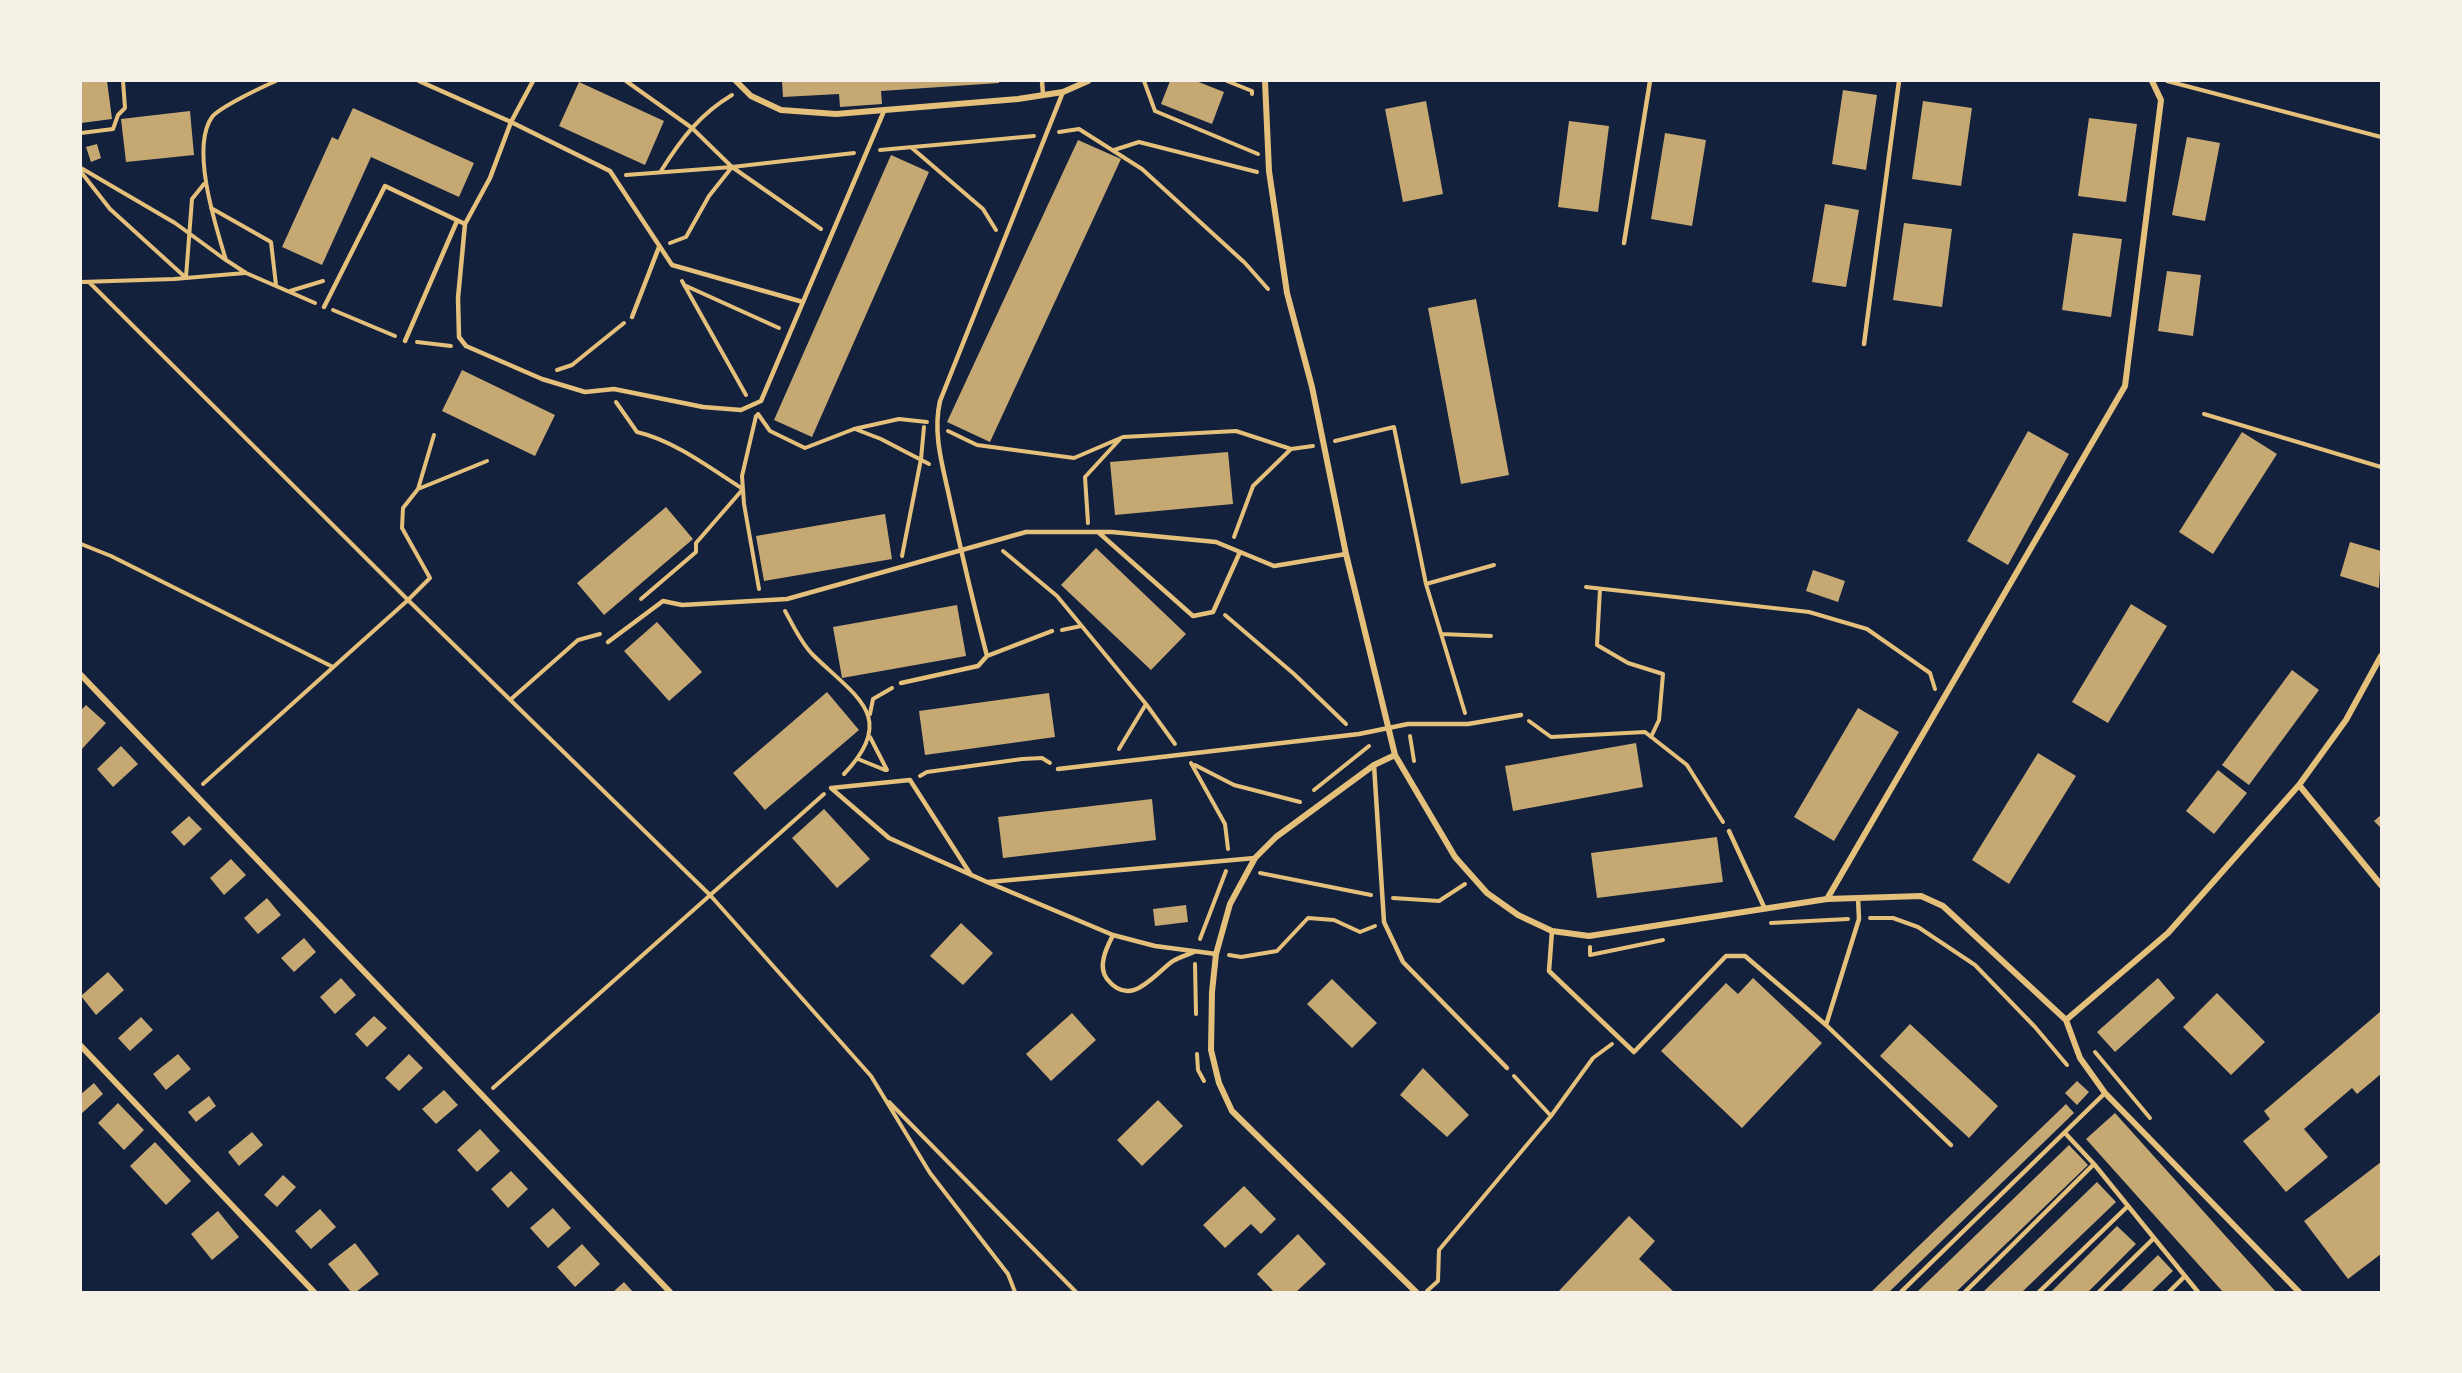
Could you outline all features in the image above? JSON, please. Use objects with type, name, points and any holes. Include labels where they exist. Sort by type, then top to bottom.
[{"type":"street","points":[[736,81],[751,96],[781,110],[836,114],[1018,99],[1063,92],[1088,81]]},
{"type":"street","points":[[1265,81],[1269,171],[1287,293],[1312,387],[1346,554],[1395,755],[1455,857],[1487,893],[1518,915],[1552,931],[1589,936],[1827,899],[1921,896],[1943,906],[2066,1020],[2080,1058],[2105,1093],[2299,1292]]},
{"type":"street","points":[[1827,899],[2125,386],[2161,100],[2152,81]]},
{"type":"street","points":[[2066,1020],[2168,933],[2299,785],[2346,720],[2381,656]]},
{"type":"street","points":[[81,675],[670,1292]]},
{"type":"street","points":[[1395,755],[1374,765],[1276,837],[1255,858],[1230,904],[1216,954],[1212,992],[1211,1050],[1219,1083],[1232,1111],[1416,1292]]},
{"type":"street","points":[[2299,785],[2381,885]]},
{"type":"street","points":[[81,1046],[314,1292]]},
{"type":"lane","points":[[419,81],[511,122],[610,171],[672,265],[803,302]]},
{"type":"lane","points":[[533,81],[511,122],[490,178],[465,224],[458,298],[459,337],[466,346],[536,376],[585,392],[607,390],[703,407],[741,410],[761,402],[884,111]]},
{"type":"lane","points":[[1042,81],[1043,94]]},
{"type":"lane","points":[[1624,243],[1650,81]]},
{"type":"lane","points":[[1864,344],[1899,81]]},
{"type":"lane","points":[[987,656],[946,483],[936,419],[940,401],[1063,92]]},
{"type":"lane","points":[[324,307],[385,186],[465,224]]},
{"type":"lane","points":[[405,341],[457,221]]},
{"type":"lane","points":[[632,317],[659,247]]},
{"type":"lane","points":[[608,642],[663,601],[682,605],[788,599],[1026,532],[1098,532],[1216,542],[1274,566],[1346,554]]},
{"type":"lane","points":[[1098,532],[1193,616],[1213,612],[1240,552]]},
{"type":"lane","points":[[901,683],[978,666],[987,656],[1052,632]]},
{"type":"lane","points":[[1058,769],[1359,734],[1408,724],[1468,724],[1521,715]]},
{"type":"lane","points":[[1374,765],[1384,922],[1403,962],[1507,1068]]},
{"type":"lane","points":[[831,788],[910,780],[971,875]]},
{"type":"lane","points":[[831,788],[889,838],[987,882],[1113,935],[1155,946],[1216,954]]},
{"type":"lane","points":[[1729,831],[1765,909]]},
{"type":"lane","points":[[987,882],[1255,858]]},
{"type":"lane","points":[[1826,1025],[1858,919],[1858,898]]},
{"type":"lane","points":[[1552,931],[1549,971],[1634,1052],[1726,956],[1745,956],[1826,1025],[1951,1145]]},
{"type":"lane","points":[[1113,935],[1106,949],[1103,964],[1106,978],[1117,987],[1129,992],[1143,987],[1174,960],[1195,951]]},
{"type":"lane","points":[[1901,1292],[2105,1093]]},
{"type":"lane","points":[[2065,1133],[2094,1164],[2198,1292]]},
{"type":"lane","points":[[1965,1292],[2094,1164]]},
{"type":"lane","points":[[2039,1292],[2128,1206]]},
{"type":"lane","points":[[2099,1292],[2154,1238]]},
{"type":"lane","points":[[2169,1292],[2185,1276]]},
{"type":"path","points":[[81,133],[113,129],[118,115],[125,108],[123,81]]},
{"type":"path","points":[[230,263],[226,260],[205,183],[205,130],[213,115],[276,81]]},
{"type":"path","points":[[626,81],[692,128],[732,167],[830,237]]},
{"type":"path","points":[[1144,81],[1155,111],[1259,155]]},
{"type":"path","points":[[1227,81],[1252,91],[1253,101]]},
{"type":"path","points":[[2167,81],[2381,137]]},
{"type":"path","points":[[660,172],[677,146],[711,107],[743,89]]},
{"type":"path","points":[[610,171],[630,176],[732,167],[1079,129],[1142,169],[1245,263],[1268,289]]},
{"type":"path","points":[[1113,150],[1139,142],[1254,172],[1269,171]]},
{"type":"path","points":[[911,147],[983,209],[1003,242]]},
{"type":"path","points":[[659,247],[686,237],[709,196],[732,167]]},
{"type":"path","points":[[81,170],[143,203],[246,273],[405,341],[455,347]]},
{"type":"path","points":[[81,170],[110,209],[186,277]]},
{"type":"path","points":[[186,277],[192,199],[205,183]]},
{"type":"path","points":[[211,207],[271,242],[276,286]]},
{"type":"path","points":[[672,265],[752,405]]},
{"type":"path","points":[[81,282],[246,273]]},
{"type":"path","points":[[289,291],[339,276]]},
{"type":"path","points":[[89,282],[408,600],[710,895],[871,1076],[930,1173],[1008,1274],[1015,1292]]},
{"type":"path","points":[[684,285],[790,333]]},
{"type":"path","points":[[536,376],[572,365],[632,317]]},
{"type":"path","points":[[607,390],[637,432],[651,435],[743,489]]},
{"type":"path","points":[[761,601],[742,476],[757,412],[770,431],[805,448],[854,429],[899,419],[924,423],[936,419]]},
{"type":"path","points":[[2204,414],[2381,467]]},
{"type":"path","points":[[900,569],[921,459],[924,423]]},
{"type":"path","points":[[936,426],[977,445],[1074,458],[1123,437],[1236,431],[1291,449],[1324,444],[1394,427],[1426,584],[1468,724]]},
{"type":"path","points":[[854,429],[881,439],[921,459],[931,465],[946,483]]},
{"type":"path","points":[[193,792],[408,600],[429,578],[402,528],[403,508],[417,489],[434,435]]},
{"type":"path","points":[[1088,532],[1084,477],[1123,437]]},
{"type":"path","points":[[1230,548],[1253,486],[1291,449]]},
{"type":"path","points":[[417,489],[487,461]]},
{"type":"path","points":[[635,604],[696,552],[696,543],[743,489]]},
{"type":"path","points":[[991,541],[1057,597],[1146,704],[1191,763],[1225,824],[1230,860],[1195,951],[1197,1023]]},
{"type":"path","points":[[81,544],[111,556],[333,667]]},
{"type":"path","points":[[1426,584],[1494,565]]},
{"type":"path","points":[[1586,587],[1809,612],[1867,629],[1930,673],[1940,704]]},
{"type":"path","points":[[1600,589],[1597,645],[1628,663],[1663,674],[1659,720],[1651,737]]},
{"type":"path","points":[[778,600],[810,653],[848,687],[869,717]]},
{"type":"path","points":[[1215,607],[1294,674],[1338,718],[1359,734]]},
{"type":"path","points":[[1052,632],[1081,626]]},
{"type":"path","points":[[510,700],[578,640],[601,634],[609,627]]},
{"type":"path","points":[[601,634],[608,642]]},
{"type":"path","points":[[1441,634],[1491,636]]},
{"type":"path","points":[[887,771],[870,737],[869,717],[873,699],[901,683]]},
{"type":"path","points":[[1110,762],[1146,704]]},
{"type":"path","points":[[1521,715],[1551,737],[1645,732],[1688,765],[1729,831]]},
{"type":"path","points":[[1291,809],[1376,740],[1372,731]]},
{"type":"path","points":[[483,1096],[831,788],[858,759],[870,737]]},
{"type":"path","points":[[910,780],[927,772],[1022,759],[1042,758],[1058,769]]},
{"type":"path","points":[[1191,763],[1234,785],[1300,802]]},
{"type":"path","points":[[1248,871],[1382,897],[1439,901],[1474,878]]},
{"type":"path","points":[[1216,954],[1241,957],[1277,951],[1308,918],[1334,920],[1360,932],[1384,922]]},
{"type":"path","points":[[1427,1292],[1438,1281],[1439,1250],[1551,1116],[1593,1058],[1619,1038]]},
{"type":"path","points":[[1197,1047],[1198,1070],[1207,1087]]},
{"type":"path","points":[[1507,1068],[1551,1116]]},
{"type":"path","points":[[884,1097],[1076,1292]]},
{"type":"building","points":[[81,81],[107,81],[112,119],[81,123]]},
{"type":"building","points":[[782,81],[999,81],[999,83],[881,91],[882,104],[840,107],[839,94],[783,97]]},
{"type":"building","points":[[1170,81],[1196,81],[1224,92],[1212,124],[1161,104]]},
{"type":"building","points":[[579,82],[664,121],[645,165],[559,126]]},
{"type":"building","points":[[1843,90],[1877,95],[1866,170],[1832,164]]},
{"type":"building","points":[[1426,101],[1443,194],[1403,202],[1385,109]]},
{"type":"building","points":[[1923,101],[1972,108],[1961,186],[1912,179]]},
{"type":"building","points":[[353,108],[474,163],[459,197],[371,157],[322,265],[282,247],[332,137],[338,140]]},
{"type":"building","points":[[190,111],[194,155],[126,162],[121,119]]},
{"type":"building","points":[[2089,118],[2137,124],[2126,202],[2078,196]]},
{"type":"building","points":[[1569,121],[1609,126],[1598,212],[1558,207]]},
{"type":"building","points":[[1665,133],[1706,140],[1692,226],[1651,219]]},
{"type":"building","points":[[2187,137],[2220,143],[2205,221],[2172,215]]},
{"type":"building","points":[[1078,140],[1121,159],[990,442],[947,422]]},
{"type":"building","points":[[97,144],[101,158],[91,162],[86,147]]},
{"type":"building","points":[[891,155],[929,172],[812,437],[774,420]]},
{"type":"building","points":[[1825,204],[1859,210],[1846,287],[1812,282]]},
{"type":"building","points":[[1904,223],[1952,229],[1942,307],[1893,300]]},
{"type":"building","points":[[2073,233],[2122,239],[2111,317],[2062,310]]},
{"type":"building","points":[[2167,271],[2201,275],[2193,336],[2158,331]]},
{"type":"building","points":[[1476,299],[1509,475],[1461,484],[1428,308]]},
{"type":"building","points":[[462,370],[555,415],[535,456],[442,411]]},
{"type":"building","points":[[2028,431],[2069,454],[2008,565],[1967,541]]},
{"type":"building","points":[[2242,432],[2277,454],[2213,554],[2179,532]]},
{"type":"building","points":[[1228,452],[1233,504],[1115,515],[1110,462]]},
{"type":"building","points":[[666,507],[693,539],[604,615],[577,583]]},
{"type":"building","points":[[885,514],[892,559],[764,581],[756,536]]},
{"type":"building","points":[[2350,542],[2381,551],[2379,588],[2340,576]]},
{"type":"building","points":[[1096,548],[1186,634],[1151,670],[1061,585]]},
{"type":"building","points":[[1813,570],[1845,581],[1838,602],[1806,591]]},
{"type":"building","points":[[2131,604],[2167,626],[2108,723],[2072,702]]},
{"type":"building","points":[[957,605],[966,656],[842,678],[833,627]]},
{"type":"building","points":[[657,622],[702,672],[669,701],[624,651]]},
{"type":"building","points":[[2292,670],[2319,690],[2249,785],[2222,765]]},
{"type":"building","points":[[827,692],[859,730],[765,810],[733,773]]},
{"type":"building","points":[[1049,693],[1055,737],[925,755],[919,711]]},
{"type":"building","points":[[86,705],[106,723],[81,750],[81,710]]},
{"type":"building","points":[[1858,708],[1899,732],[1834,841],[1794,817]]},
{"type":"building","points":[[1636,743],[1643,787],[1513,811],[1505,766]]},
{"type":"building","points":[[121,746],[138,764],[113,787],[97,769]]},
{"type":"building","points":[[2038,753],[2076,776],[2009,884],[1972,860]]},
{"type":"building","points":[[2218,770],[2247,793],[2214,834],[2186,811]]},
{"type":"building","points":[[1152,799],[1156,840],[1003,858],[998,817]]},
{"type":"building","points":[[824,809],[870,859],[837,888],[792,838]]},
{"type":"building","points":[[2381,815],[2381,828],[2374,821]]},
{"type":"building","points":[[189,816],[202,829],[184,846],[171,832]]},
{"type":"building","points":[[1717,837],[1723,882],[1597,898],[1591,853]]},
{"type":"building","points":[[231,859],[246,875],[224,895],[210,878]]},
{"type":"building","points":[[267,898],[281,915],[258,934],[244,918]]},
{"type":"building","points":[[1186,905],[1188,922],[1155,926],[1153,909]]},
{"type":"building","points":[[961,923],[993,953],[963,985],[930,956]]},
{"type":"building","points":[[304,938],[316,952],[294,972],[281,958]]},
{"type":"building","points":[[108,972],[124,990],[96,1015],[81,996]]},
{"type":"building","points":[[341,978],[356,995],[335,1014],[320,997]]},
{"type":"building","points":[[1753,978],[1822,1043],[1742,1128],[1661,1051],[1726,983],[1738,994]]},
{"type":"building","points":[[2158,978],[2175,998],[2115,1052],[2097,1032]]},
{"type":"building","points":[[1332,979],[1377,1023],[1352,1048],[1307,1004]]},
{"type":"building","points":[[2217,993],[2265,1042],[2231,1075],[2183,1027]]},
{"type":"building","points":[[2381,1011],[2381,1074],[2357,1094],[2352,1088],[2304,1129],[2328,1157],[2286,1192],[2243,1141],[2270,1119],[2264,1111]]},
{"type":"building","points":[[1072,1013],[1096,1040],[1051,1081],[1026,1054]]},
{"type":"building","points":[[374,1016],[387,1028],[367,1047],[355,1034]]},
{"type":"building","points":[[141,1017],[153,1030],[130,1051],[118,1038]]},
{"type":"building","points":[[1910,1024],[1998,1106],[1969,1138],[1880,1056]]},
{"type":"building","points":[[178,1054],[191,1069],[166,1090],[153,1074]]},
{"type":"building","points":[[409,1054],[423,1068],[399,1091],[385,1078]]},
{"type":"building","points":[[1423,1068],[1469,1115],[1447,1137],[1400,1095]]},
{"type":"building","points":[[2077,1081],[2089,1092],[2077,1105],[2065,1093]]},
{"type":"building","points":[[94,1083],[103,1094],[81,1114],[81,1094]]},
{"type":"building","points":[[444,1090],[458,1105],[436,1124],[422,1109]]},
{"type":"building","points":[[209,1096],[216,1106],[196,1122],[188,1112]]},
{"type":"building","points":[[1158,1100],[1183,1126],[1142,1166],[1117,1140]]},
{"type":"building","points":[[118,1103],[144,1130],[124,1150],[98,1123]]},
{"type":"building","points":[[2066,1104],[2074,1113],[1889,1292],[1871,1292]]},
{"type":"building","points":[[2115,1113],[2276,1292],[2223,1292],[2086,1139]]},
{"type":"building","points":[[480,1129],[500,1151],[477,1172],[457,1150]]},
{"type":"building","points":[[252,1132],[263,1145],[239,1166],[228,1152]]},
{"type":"building","points":[[155,1142],[191,1181],[166,1205],[130,1166]]},
{"type":"building","points":[[2069,1145],[2088,1165],[1956,1292],[1917,1292]]},
{"type":"building","points":[[2381,1162],[2381,1254],[2348,1279],[2304,1221]]},
{"type":"building","points":[[511,1171],[528,1189],[508,1208],[491,1189]]},
{"type":"building","points":[[283,1175],[296,1187],[277,1207],[264,1195]]},
{"type":"building","points":[[2097,1182],[2116,1202],[2022,1292],[1983,1292]]},
{"type":"building","points":[[1244,1186],[1276,1219],[1261,1234],[1251,1224],[1225,1248],[1203,1225]]},
{"type":"building","points":[[553,1208],[571,1228],[548,1248],[530,1228]]},
{"type":"building","points":[[320,1209],[336,1227],[311,1249],[295,1231]]},
{"type":"building","points":[[218,1211],[239,1237],[212,1260],[191,1234]]},
{"type":"building","points":[[1629,1216],[1655,1241],[1639,1259],[1674,1292],[1558,1292]]},
{"type":"building","points":[[2117,1226],[2136,1244],[2088,1292],[2051,1292]]},
{"type":"building","points":[[1298,1234],[1326,1264],[1296,1292],[1274,1292],[1257,1274]]},
{"type":"building","points":[[355,1243],[379,1274],[356,1292],[351,1292],[328,1264]]},
{"type":"building","points":[[582,1244],[600,1264],[575,1287],[557,1267]]},
{"type":"building","points":[[2158,1255],[2173,1271],[2151,1292],[2120,1292]]},
{"type":"building","points":[[624,1282],[633,1292],[613,1292]]}]
